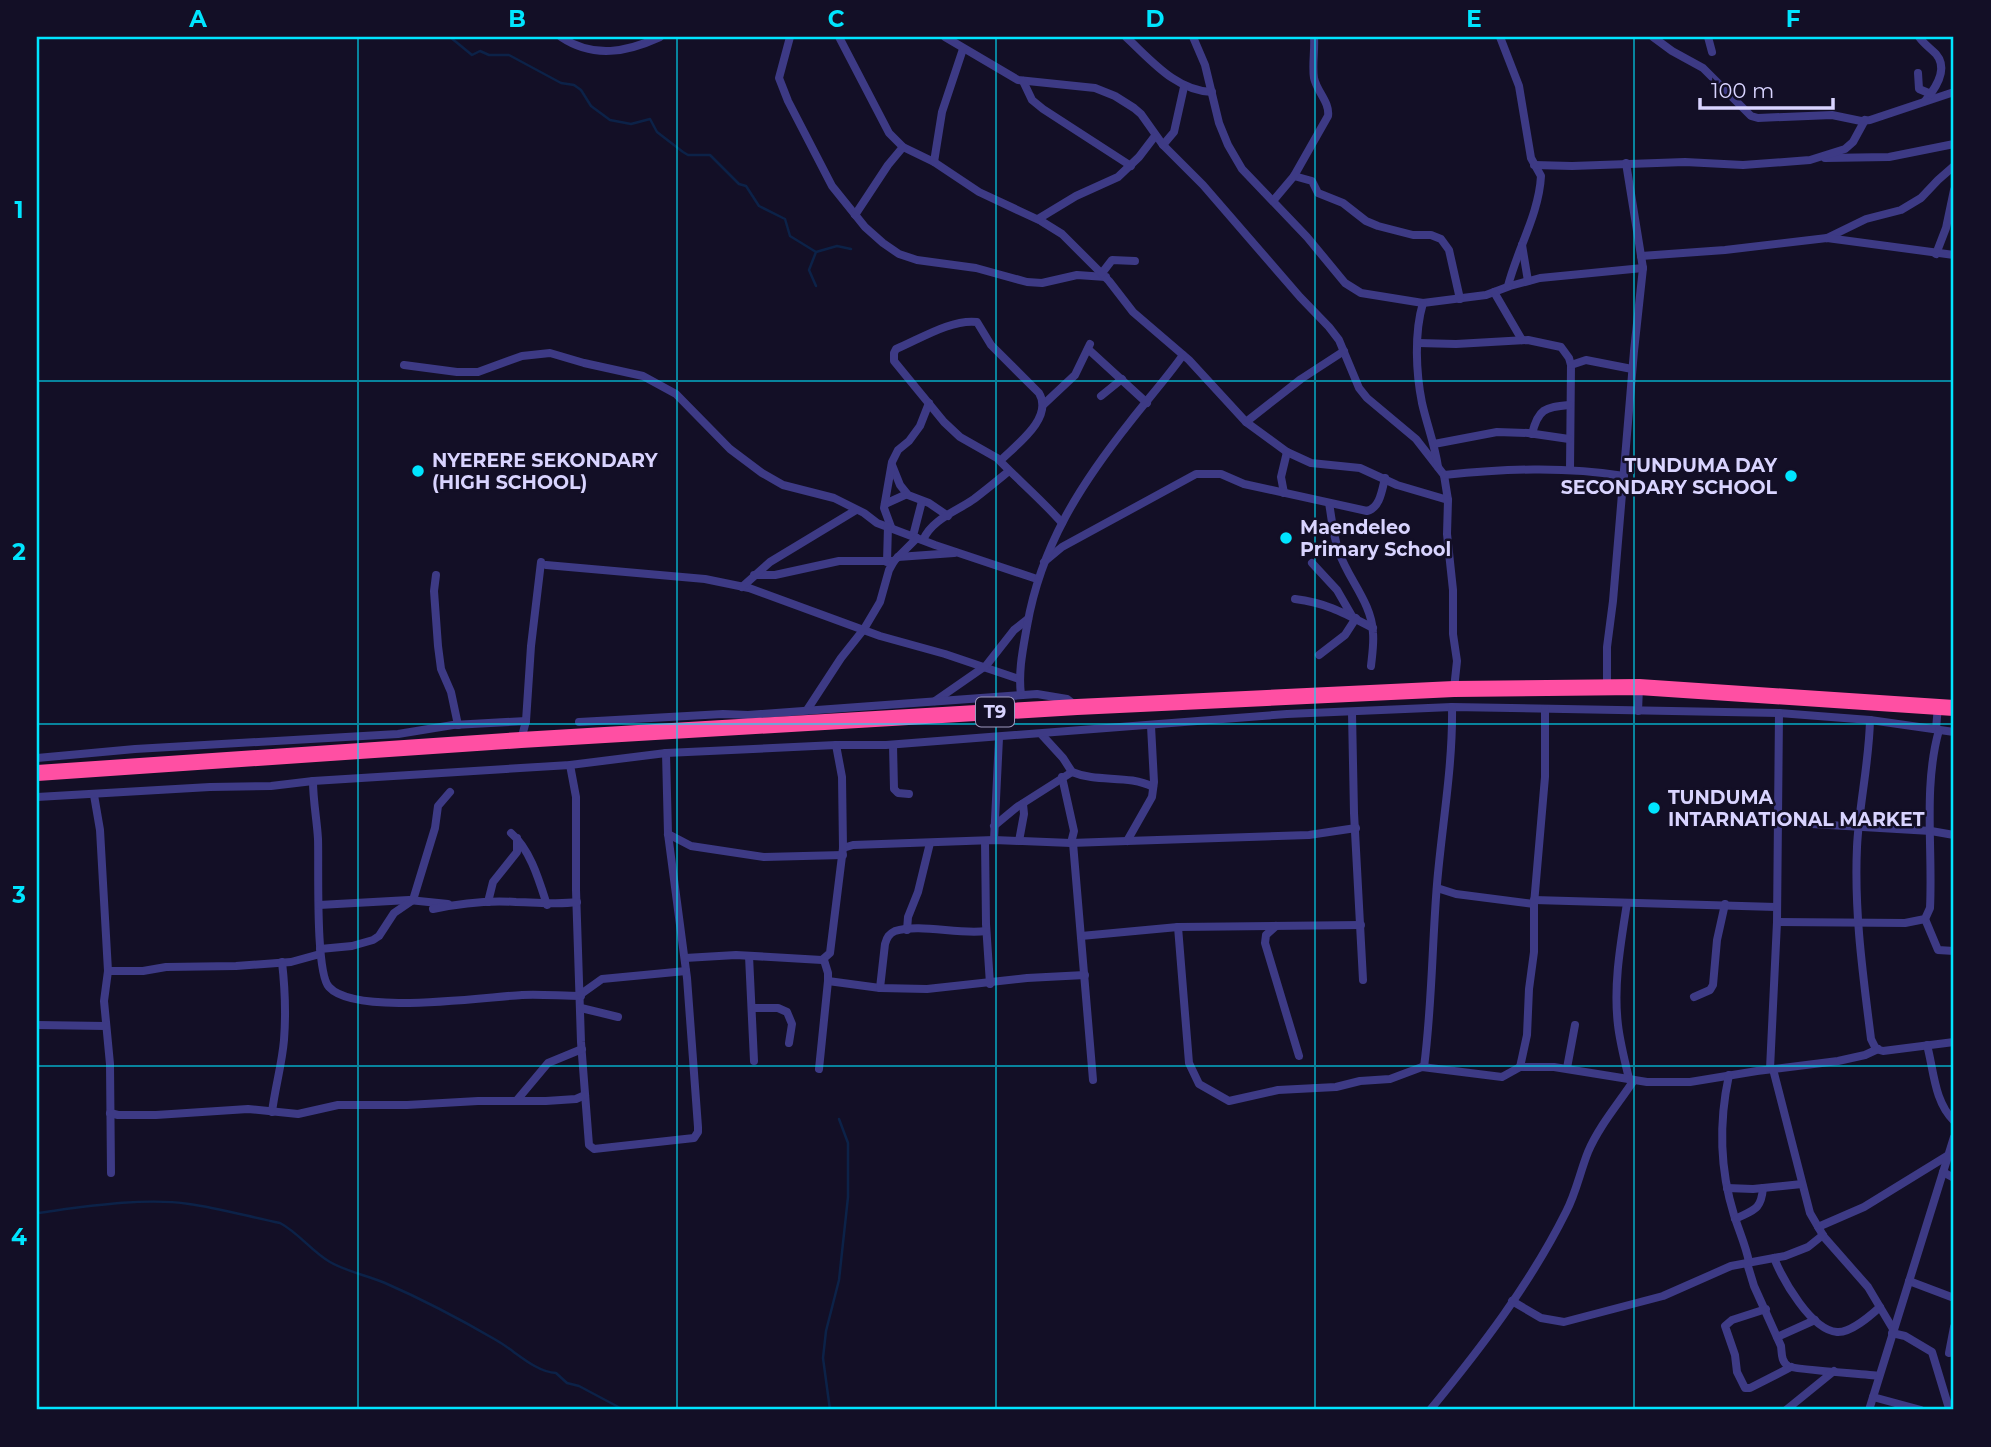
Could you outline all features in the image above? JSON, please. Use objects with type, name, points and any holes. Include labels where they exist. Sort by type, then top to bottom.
[{"type":"highway","name":"T9","points":[[37,773],[521,740],[1077,707],[1454,689],[1639,687],[1946,707]]},
{"type":"street","points":[[561,37],[589,49],[610,52],[622,51],[660,37]]},
{"type":"street","points":[[790,37],[780,67],[782,87],[832,186],[855,215],[883,243],[899,254],[917,260],[976,268],[1033,283],[1077,275],[1104,275]]},
{"type":"street","points":[[839,37],[889,134],[903,147],[934,162],[979,192],[1038,219],[1062,234],[1104,275],[1133,312],[1183,355],[1246,422],[1303,461],[1360,468],[1416,492],[1448,500]]},
{"type":"street","points":[[945,37],[1023,81],[1095,88],[1115,96],[1141,114],[1155,136],[1203,185],[1329,327],[1367,398],[1416,439],[1444,475],[1448,500],[1447,534],[1457,661],[1454,689]]},
{"type":"street","points":[[1126,37],[1184,87],[1212,92]]},
{"type":"street","points":[[1193,37],[1205,65],[1219,123],[1234,156],[1251,179],[1345,283],[1361,293],[1423,303],[1494,292],[1528,281],[1643,268]]},
{"type":"street","points":[[1273,201],[1294,176],[1329,111],[1315,80],[1314,37]]},
{"type":"street","points":[[1500,37],[1519,86],[1531,158],[1541,176],[1532,218],[1508,286]]},
{"type":"street","points":[[1653,37],[1703,68],[1751,116],[1758,118],[1832,115],[1866,120],[1954,92]]},
{"type":"street","points":[[1708,37],[1712,52]]},
{"type":"street","points":[[1919,37],[1939,57],[1942,64],[1940,78],[1923,104]]},
{"type":"street","points":[[934,162],[942,112],[963,49]]},
{"type":"street","points":[[1918,73],[1919,89],[1931,94]]},
{"type":"street","points":[[1023,81],[1032,100],[1043,109],[1130,166]]},
{"type":"street","points":[[1163,145],[1174,132],[1184,87]]},
{"type":"street","points":[[1819,158],[1845,149],[1853,142],[1866,120]]},
{"type":"street","points":[[1038,219],[1076,196],[1114,180],[1130,166],[1155,136]]},
{"type":"street","points":[[1534,165],[1685,162],[1743,165],[1819,158],[1889,157],[1954,145]]},
{"type":"street","points":[[855,215],[888,164],[903,147]]},
{"type":"street","points":[[1607,686],[1607,647],[1643,268],[1626,163]]},
{"type":"street","points":[[1828,238],[1866,219],[1901,209],[1921,198],[1954,166]]},
{"type":"street","points":[[1294,176],[1312,181],[1318,193],[1343,203],[1371,223],[1413,235],[1439,237],[1449,250],[1460,299]]},
{"type":"street","points":[[1936,254],[1946,228],[1954,190]]},
{"type":"street","points":[[1641,256],[1828,238],[1954,255]]},
{"type":"street","points":[[1522,242],[1528,281]]},
{"type":"street","points":[[1104,275],[1112,260],[1135,261]]},
{"type":"street","points":[[1494,292],[1522,340]]},
{"type":"street","points":[[1423,303],[1419,315],[1418,343],[1422,399],[1438,467]]},
{"type":"street","points":[[1043,405],[1039,393],[990,345],[977,322],[968,321],[906,344],[894,353],[894,361],[960,437],[1000,461],[1062,523]]},
{"type":"street","points":[[1418,343],[1522,340],[1562,348],[1570,365],[1570,470]]},
{"type":"street","points":[[1000,461],[1039,418],[1043,405],[1075,374],[1089,347],[1147,403]]},
{"type":"street","points":[[1246,422],[1301,379],[1344,351]]},
{"type":"street","points":[[404,365],[478,372],[522,356],[550,353],[643,376],[676,394],[730,449],[783,485],[834,498],[889,527],[1037,579]]},
{"type":"street","points":[[1021,695],[1019,679],[1037,579],[1062,523],[1086,481],[1183,355]]},
{"type":"street","points":[[1570,365],[1586,360],[1632,369]]},
{"type":"street","points":[[1101,396],[1122,379]]},
{"type":"street","points":[[893,560],[885,504],[892,465],[898,450],[920,426],[929,403]]},
{"type":"street","points":[[1532,434],[1539,415],[1545,408],[1569,405]]},
{"type":"street","points":[[1434,444],[1497,432],[1569,439]]},
{"type":"street","points":[[1284,493],[1281,477],[1287,452]]},
{"type":"street","points":[[892,465],[907,494],[948,516]]},
{"type":"street","points":[[1444,475],[1510,470],[1570,470],[1624,476]]},
{"type":"street","points":[[807,710],[880,602],[893,560],[930,528],[1009,471]]},
{"type":"street","points":[[1044,562],[1062,547],[1196,474],[1221,474],[1244,484],[1361,510],[1373,510],[1385,478]]},
{"type":"street","points":[[885,504],[907,494]]},
{"type":"street","points":[[918,538],[922,501]]},
{"type":"street","points":[[1329,503],[1339,553],[1347,574],[1362,596],[1373,628],[1371,666]]},
{"type":"street","points":[[742,587],[770,562],[799,547],[817,532],[834,525],[856,510]]},
{"type":"street","points":[[754,575],[775,575],[839,561],[893,560],[957,552]]},
{"type":"street","points":[[521,740],[526,721],[531,646],[543,563],[705,579],[742,587],[1019,679]]},
{"type":"street","points":[[1312,563],[1337,590],[1354,617]]},
{"type":"street","points":[[436,575],[434,591],[441,668],[451,692],[458,725]]},
{"type":"street","points":[[1295,599],[1320,602],[1373,628]]},
{"type":"street","points":[[1319,654],[1345,635],[1354,617]]},
{"type":"street","points":[[932,703],[984,667],[1014,630],[1028,618]]},
{"type":"street","points":[[1638,711],[1639,687]]},
{"type":"street","points":[[1324,694],[1325,713]]},
{"type":"street","points":[[579,722],[748,715],[1021,695],[1055,696],[1067,699],[1077,707]]},
{"type":"street","points":[[1286,696],[1287,714]]},
{"type":"street","points":[[1423,1067],[1428,1038],[1437,888],[1453,744],[1452,707]]},
{"type":"street","points":[[37,797],[271,786],[570,765],[666,753],[893,745],[1287,714],[1452,707],[1779,713],[1870,720],[1954,733]]},
{"type":"street","points":[[1946,707],[1934,748],[1930,814],[1930,908],[1925,919],[1938,950],[1954,951]]},
{"type":"street","points":[[1520,1068],[1527,1035],[1534,952],[1534,902],[1545,777],[1545,709]]},
{"type":"street","points":[[1352,713],[1363,980]]},
{"type":"street","points":[[1779,713],[1777,922],[1771,1069],[1810,1213],[1820,1231],[1868,1287],[1892,1331],[1933,1352],[1951,1353],[1954,1326]]},
{"type":"street","points":[[1870,720],[1869,753],[1857,846],[1857,921],[1871,1039],[1878,1049]]},
{"type":"street","points":[[37,758],[135,748],[398,734],[458,725],[526,721]]},
{"type":"street","points":[[1127,841],[1152,797],[1152,726]]},
{"type":"street","points":[[1042,735],[1072,772]]},
{"type":"street","points":[[990,984],[984,862],[995,826],[999,738]]},
{"type":"street","points":[[824,960],[830,953],[843,851],[842,777],[836,745]]},
{"type":"street","points":[[893,745],[894,789],[898,793],[909,794]]},
{"type":"street","points":[[570,765],[576,797],[582,1049],[589,1145],[594,1149],[656,1143],[695,1137],[698,1127],[685,958],[668,834],[666,753]]},
{"type":"street","points":[[995,826],[1072,772],[1094,778],[1130,779],[1153,788]]},
{"type":"street","points":[[1062,777],[1074,831],[1072,843],[1093,1080]]},
{"type":"street","points":[[313,781],[318,842],[320,951],[323,978],[329,988],[365,1000],[408,1003],[465,1001],[526,995],[581,995],[602,979],[686,971]]},
{"type":"street","points":[[108,971],[236,966],[303,960],[320,951],[373,940],[379,936],[394,913],[413,900],[439,806],[450,792]]},
{"type":"street","points":[[94,794],[100,830],[108,971],[104,1001],[110,1064],[111,1173]]},
{"type":"street","points":[[1019,841],[1023,804]]},
{"type":"street","points":[[1777,817],[1795,823],[1931,831],[1954,835]]},
{"type":"street","points":[[668,834],[691,846],[764,857],[799,858],[843,851],[853,845],[990,841],[1072,843],[1309,835],[1356,828]]},
{"type":"street","points":[[488,902],[493,882],[517,852],[514,835],[527,852],[547,905]]},
{"type":"street","points":[[907,930],[908,917],[918,892],[930,843]]},
{"type":"street","points":[[1437,888],[1455,894],[1534,902],[1776,907]]},
{"type":"street","points":[[319,905],[413,900],[452,905]]},
{"type":"street","points":[[433,909],[488,902],[547,905],[577,902]]},
{"type":"street","points":[[1430,1410],[1477,1352],[1513,1301],[1565,1214],[1589,1150],[1632,1079],[1618,1025],[1617,996],[1619,953],[1627,903]]},
{"type":"street","points":[[1694,997],[1710,990],[1713,985],[1717,940],[1725,904]]},
{"type":"street","points":[[1777,922],[1905,923],[1925,919]]},
{"type":"street","points":[[1081,936],[1178,927],[1361,925]]},
{"type":"street","points":[[1276,926],[1266,935],[1265,943],[1299,1056]]},
{"type":"street","points":[[1178,927],[1189,1063],[1199,1084],[1219,1098],[1229,1101],[1278,1090],[1336,1087],[1360,1081],[1390,1079],[1423,1067],[1488,1077],[1502,1077],[1531,1066],[1567,1068],[1647,1082],[1690,1082],[1838,1061],[1878,1049],[1894,1051],[1954,1042]]},
{"type":"street","points":[[880,988],[887,936],[896,931],[986,931]]},
{"type":"street","points":[[685,958],[749,956],[824,960]]},
{"type":"street","points":[[749,956],[754,1061]]},
{"type":"street","points":[[819,1069],[828,981],[824,960]]},
{"type":"street","points":[[272,1112],[284,1041],[286,1008],[282,962]]},
{"type":"street","points":[[828,981],[880,988],[927,989],[1027,978],[1085,975]]},
{"type":"street","points":[[581,1008],[618,1017]]},
{"type":"street","points":[[753,1008],[778,1008],[788,1012],[792,1024],[789,1044]]},
{"type":"street","points":[[37,1025],[106,1026]]},
{"type":"street","points":[[1567,1068],[1575,1025]]},
{"type":"street","points":[[1927,1045],[1937,1091],[1945,1111],[1954,1121]]},
{"type":"street","points":[[517,1100],[548,1063],[582,1049]]},
{"type":"street","points":[[1729,1075],[1722,1116],[1727,1188],[1754,1286],[1781,1346],[1781,1356],[1791,1367]]},
{"type":"street","points":[[110,1113],[156,1115],[248,1109],[298,1114],[338,1105],[563,1100],[585,1095]]},
{"type":"street","points":[[1869,1410],[1954,1137]]},
{"type":"street","points":[[1513,1301],[1541,1318],[1564,1322],[1663,1296],[1731,1266],[1774,1258],[1808,1247],[1820,1231],[1948,1156]]},
{"type":"street","points":[[1943,1172],[1954,1178]]},
{"type":"street","points":[[1727,1188],[1802,1184]]},
{"type":"street","points":[[1735,1219],[1751,1213],[1757,1207],[1762,1200],[1763,1188]]},
{"type":"street","points":[[1774,1258],[1791,1290],[1824,1327],[1838,1332],[1860,1322],[1880,1307]]},
{"type":"street","points":[[1909,1281],[1954,1298]]},
{"type":"street","points":[[1766,1309],[1732,1320],[1725,1326],[1745,1388],[1791,1367],[1879,1376]]},
{"type":"street","points":[[1777,1337],[1815,1320]]},
{"type":"street","points":[[1933,1352],[1948,1405],[1952,1410]]},
{"type":"street","points":[[1786,1410],[1834,1371]]},
{"type":"street","points":[[1873,1397],[1921,1410]]},
{"type":"waterway","points":[[450,37],[472,55],[480,51],[489,55],[509,55],[561,83],[574,85],[581,90],[591,106],[610,120],[631,124],[650,119],[657,132],[683,152],[688,155],[710,155],[739,184],[746,186],[759,206],[785,219],[790,236],[816,252]]},
{"type":"waterway","points":[[816,286],[809,270],[816,252],[837,246],[851,249]]},
{"type":"waterway","points":[[830,1410],[823,1358],[826,1331],[839,1280],[848,1197],[848,1143],[839,1119]]},
{"type":"waterway","points":[[37,1213],[113,1204],[171,1202],[280,1223],[330,1262],[428,1303],[496,1340],[540,1369],[556,1373],[567,1383],[579,1386],[624,1410]]},
{"type":"place","name":"NYERERE SEKONDARY (HIGH SCHOOL)","points":[[418,471]]},
{"type":"place","name":"TUNDUMA DAY SECONDARY SCHOOL","points":[[1791,476]]},
{"type":"place","name":"Maendeleo Primary School","points":[[1286,538]]},
{"type":"place","name":"TUNDUMA INTARNATIONAL MARKET","points":[[1654,808]]}]
